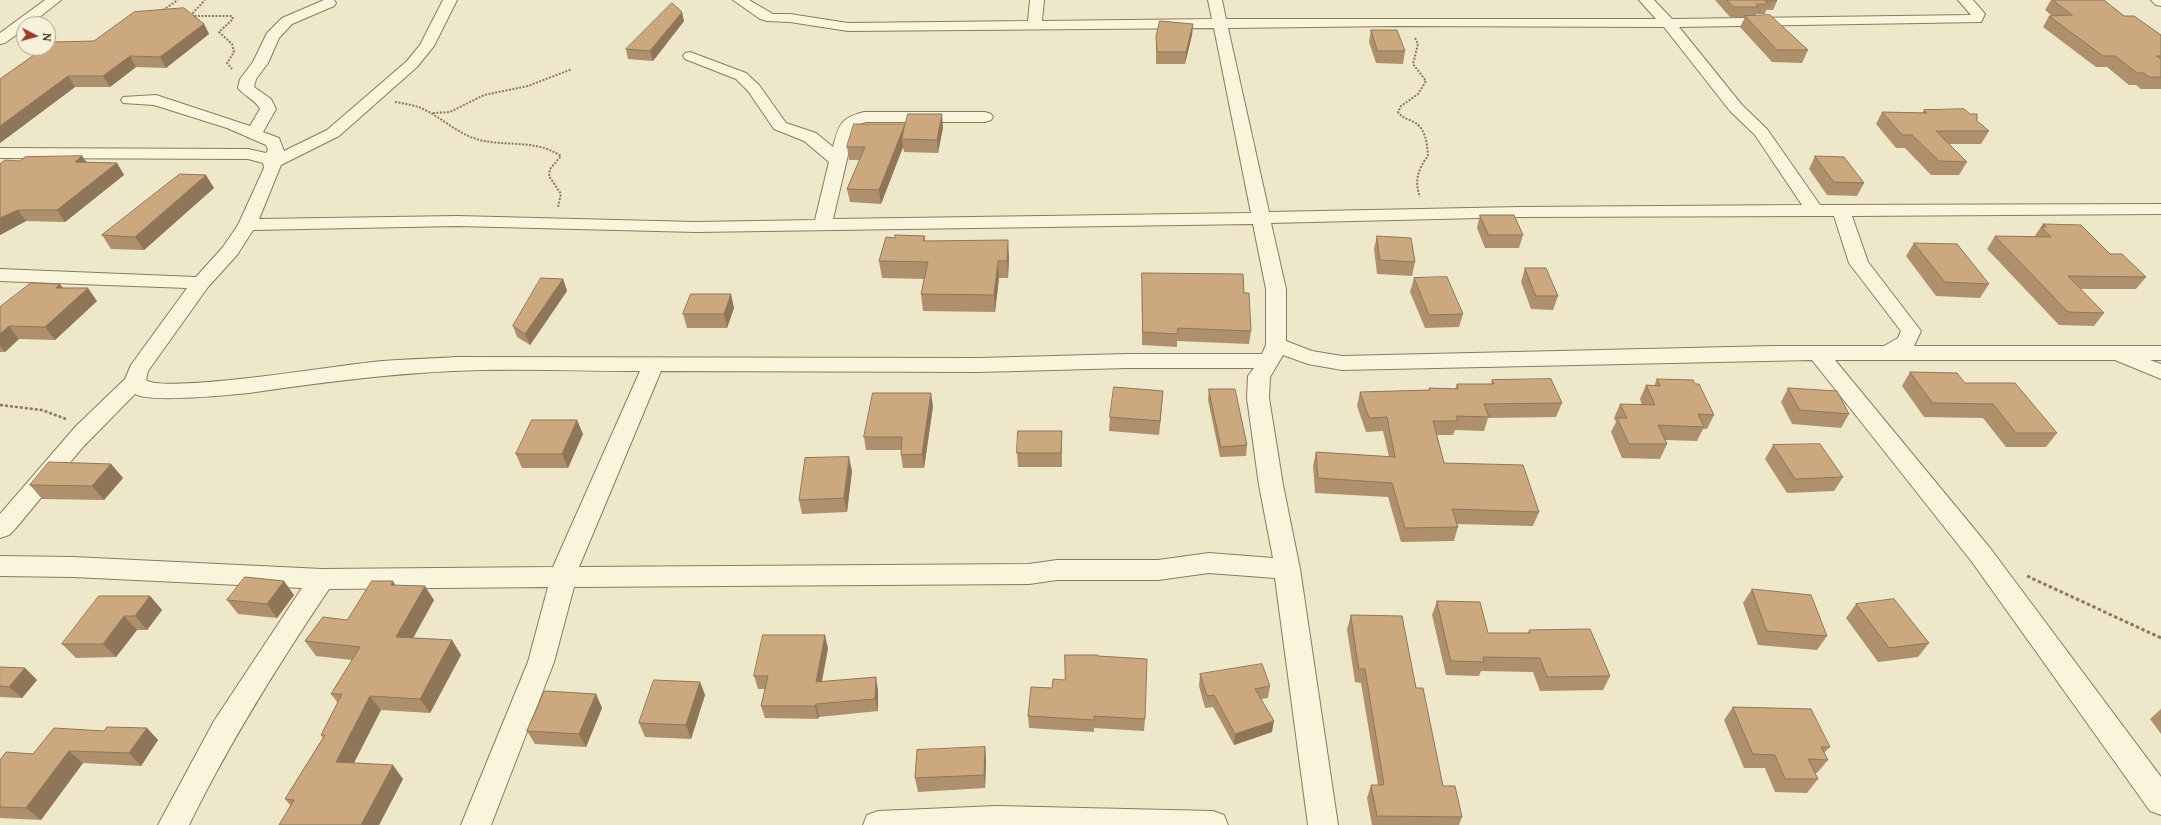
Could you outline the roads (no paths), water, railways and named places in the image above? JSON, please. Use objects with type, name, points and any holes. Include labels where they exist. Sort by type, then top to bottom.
[{"type":"street","points":[[0,40],[54,0]]},
{"type":"street","points":[[0,153],[248,154],[272,162],[313,144],[333,133],[412,64],[427,46],[450,0]]},
{"type":"street","points":[[740,0],[765,16],[772,18],[790,18],[848,27],[1404,22],[1668,23],[1976,18],[1978,14],[1965,0]]},
{"type":"street","points":[[1035,25],[1037,0]]},
{"type":"street","points":[[1215,0],[1276,290],[1273,353],[1259,376],[1258,398],[1287,569],[1323,825]]},
{"type":"street","points":[[1646,0],[1668,23],[1736,108],[1761,132],[1815,211]]},
{"type":"street","points":[[254,133],[268,109],[265,102],[254,96],[246,88],[248,79],[260,63],[272,36],[287,21],[329,3]]},
{"type":"street","points":[[690,56],[740,76],[754,88],[780,126],[792,132],[810,137],[838,160]]},
{"type":"street","points":[[0,529],[21,509],[56,463],[108,406],[135,382],[138,370],[201,283],[230,251],[247,225],[272,168],[272,162],[276,150],[273,142],[254,133],[156,100],[129,100]]},
{"type":"street","points":[[823,224],[846,128],[851,122],[864,117],[985,117]]},
{"type":"street","points":[[247,225],[457,221],[696,227],[1261,218],[1520,212],[2161,209]]},
{"type":"street","points":[[1841,211],[1859,263],[1911,332],[1906,342],[1886,354]]},
{"type":"street","points":[[0,275],[201,283]]},
{"type":"street","points":[[2113,352],[2161,372]]},
{"type":"street","points":[[135,382],[145,390],[164,391],[238,387],[388,368],[455,364],[979,366],[1128,361],[1273,353],[1342,363],[1818,353],[2161,353]]},
{"type":"street","points":[[1818,353],[1981,555],[2161,801]]},
{"type":"street","points":[[476,825],[493,786],[541,662],[568,560],[654,364]]},
{"type":"street","points":[[0,566],[73,567],[322,579],[563,579],[744,575],[1029,574],[1057,570],[1158,570],[1209,563],[1287,569]]},
{"type":"street","points":[[173,825],[194,781],[272,651],[322,579]]},
{"type":"street","points":[[878,825],[996,820],[1213,825]]}]
